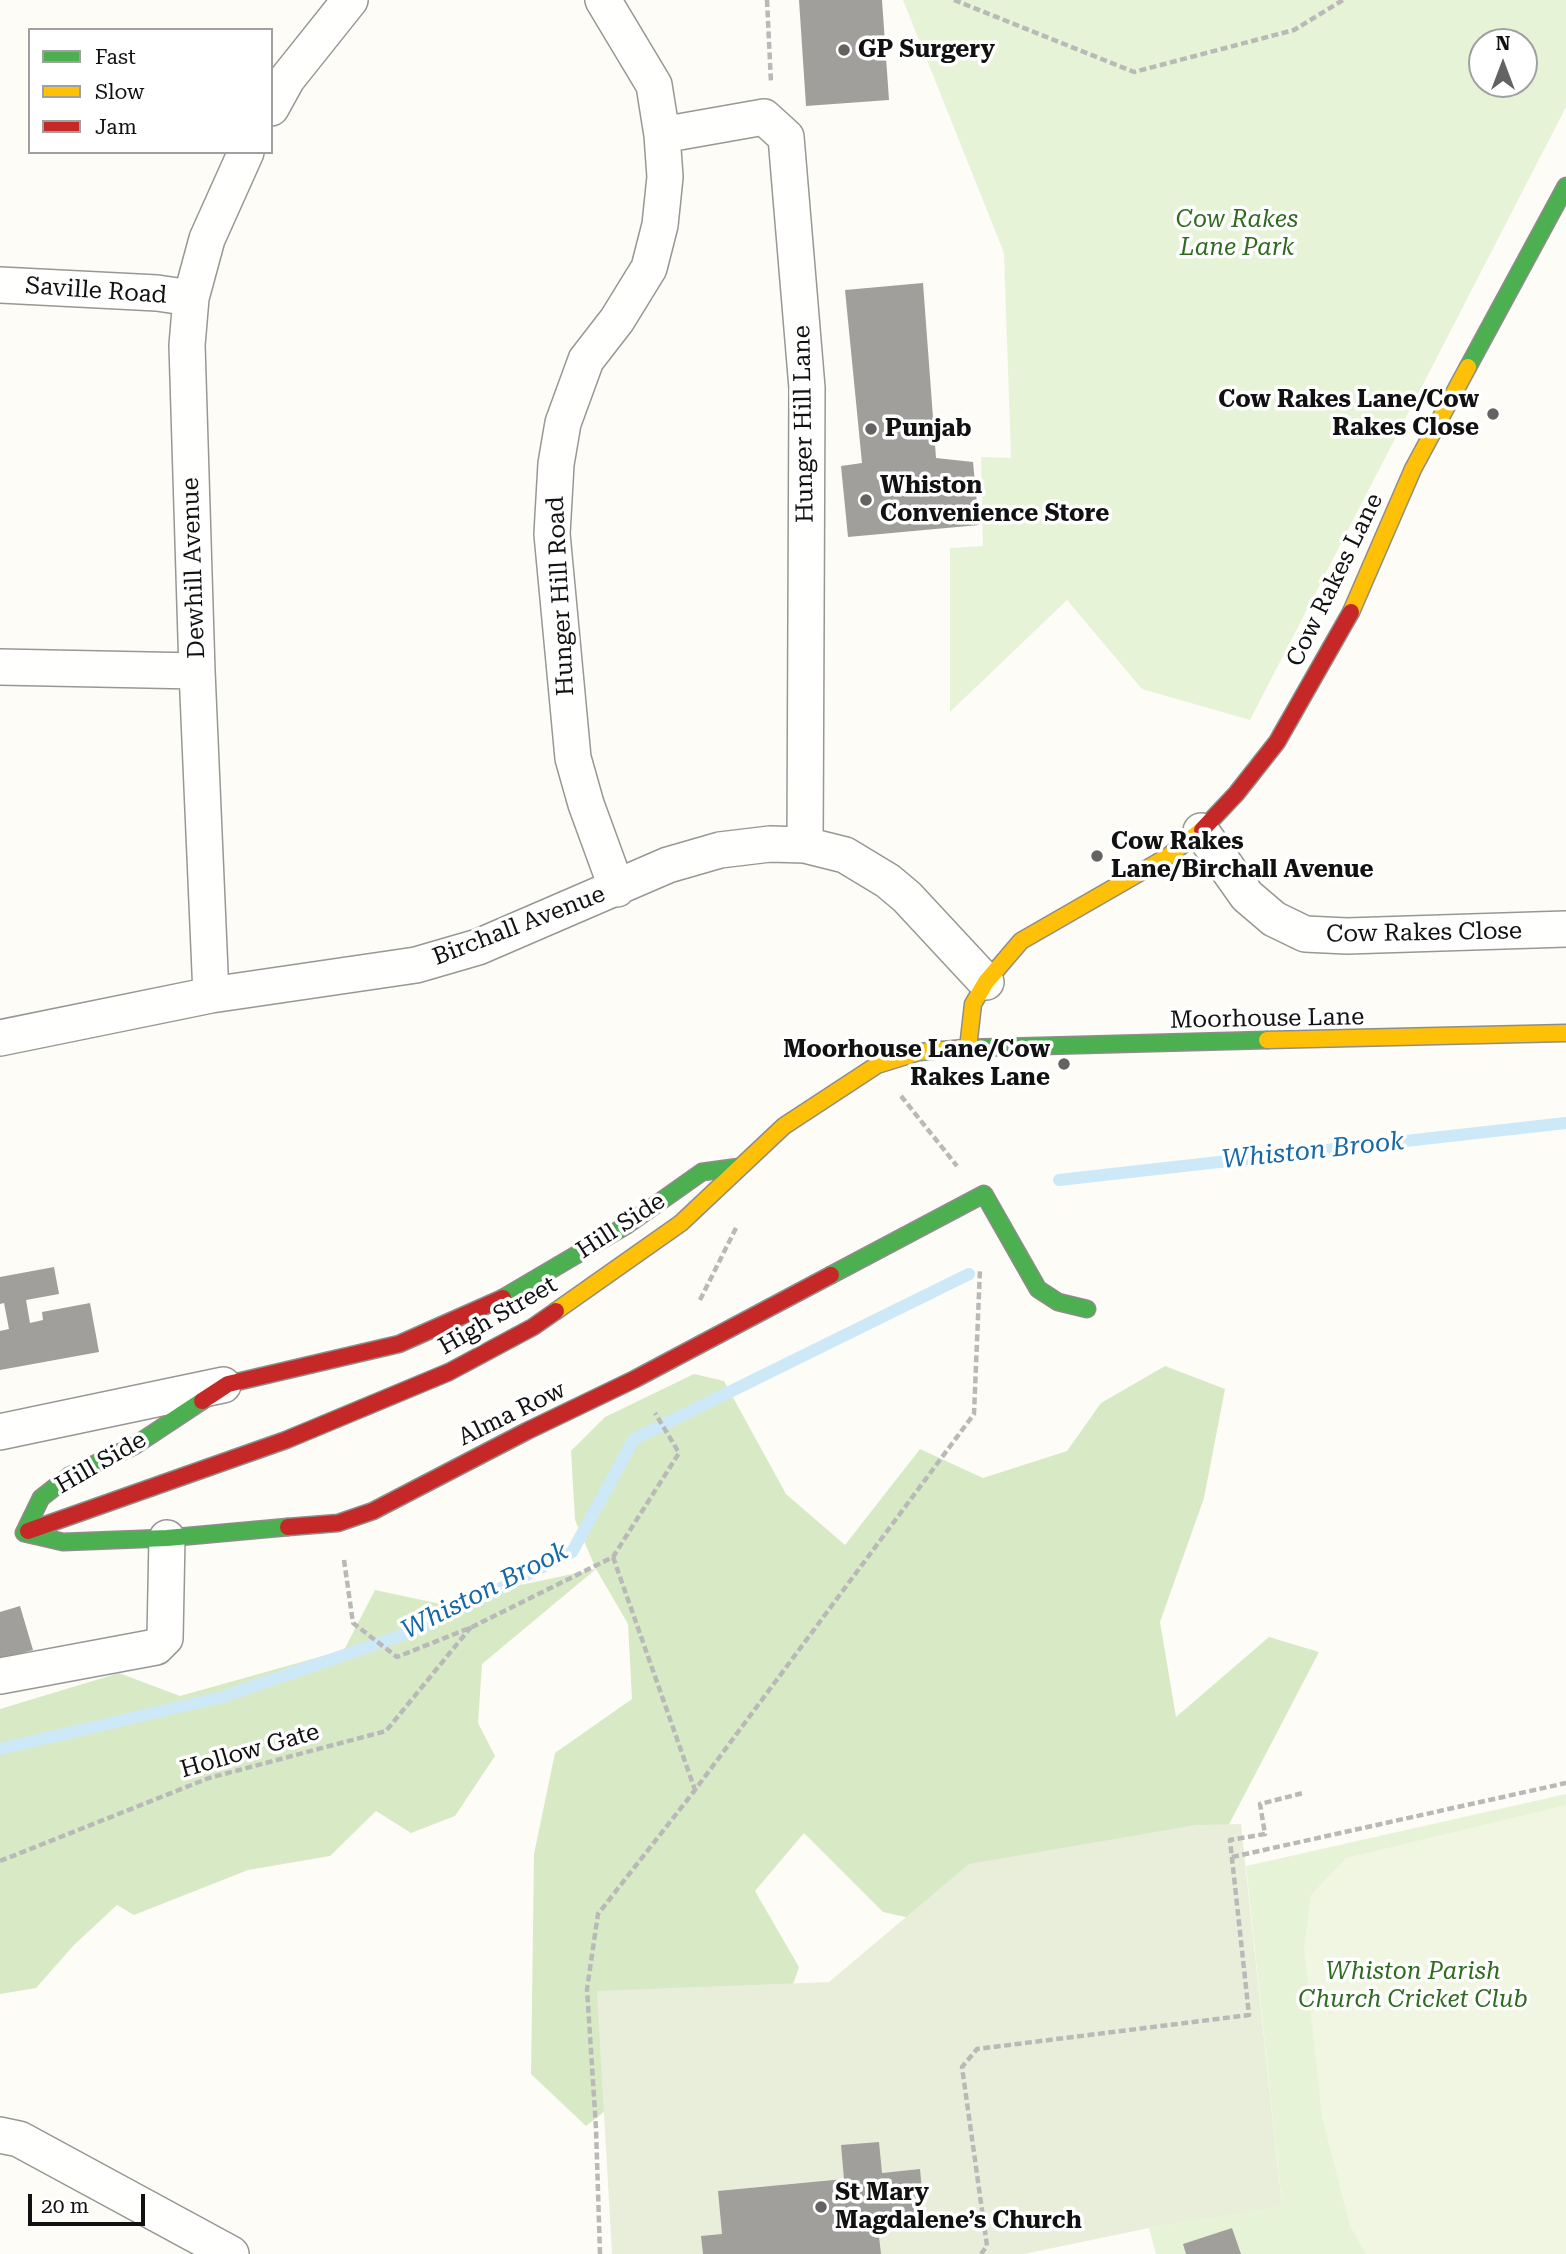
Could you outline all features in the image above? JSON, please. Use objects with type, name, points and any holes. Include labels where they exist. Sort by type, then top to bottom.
[{"type":"street","points":[[273,104],[287,79],[350,0]]},
{"type":"street","name":"Hunger Hill Road","points":[[603,0],[654,85],[665,177],[660,225],[649,268],[617,320],[586,360],[563,423],[556,464],[552,534],[573,758],[586,804],[617,889]]},
{"type":"street","points":[[662,135],[764,117]]},
{"type":"street","name":"Hunger Hill Lane","points":[[764,117],[786,136],[807,388],[805,845]]},
{"type":"street","name":"Dewhill Avenue","points":[[211,995],[187,345],[191,298],[207,239],[246,154]]},
{"type":"street","name":"Cow Rakes Lane","points":[[968,1048],[973,1004],[986,982],[1021,941],[1167,857],[1201,831],[1236,794],[1277,742],[1344,627],[1413,470],[1566,186]]},
{"type":"street","name":"Saville Road","points":[[0,285],[157,293],[191,298]]},
{"type":"street","points":[[0,667],[197,671]]},
{"type":"street","name":"Cow Rakes Close","points":[[1201,831],[1247,896],[1274,919],[1305,934],[1347,936],[1566,929]]},
{"type":"street","name":"Birchall Avenue","points":[[0,1038],[211,995],[416,965],[478,947],[668,865],[720,850],[770,844],[805,845],[845,855],[888,881],[907,897],[986,982]]},
{"type":"street","name":"Moorhouse Lane","points":[[968,1048],[1566,1033]]},
{"type":"street","name":"High Street","points":[[18,1535],[286,1440],[449,1372],[533,1327],[605,1278],[681,1223],[785,1126],[877,1065],[919,1052],[968,1048]]},
{"type":"street","name":"Hill Side","points":[[0,1432],[228,1384],[399,1344],[502,1298],[627,1225],[702,1172],[740,1167]]},
{"type":"street","name":"Alma Row","points":[[18,1535],[63,1542],[167,1538],[338,1524],[373,1511],[527,1431],[635,1379],[984,1194],[1038,1289],[1058,1301],[1087,1309]]},
{"type":"street","name":"Hill Side","points":[[18,1535],[41,1498],[69,1476],[134,1446],[228,1384]]},
{"type":"street","points":[[0,1676],[156,1647],[165,1638],[167,1538]]},
{"type":"street","points":[[0,2134],[19,2139],[231,2254]]},
{"type":"path","points":[[764,117],[771,97],[767,0]]},
{"type":"path","points":[[954,0],[1134,72],[1294,30],[1343,0]]},
{"type":"path","points":[[877,1065],[944,1152]]},
{"type":"path","points":[[670,1360],[738,1224]]},
{"type":"path","points":[[600,2254],[596,2128],[587,1989],[598,1914],[695,1790],[974,1414],[980,1261]]},
{"type":"path","points":[[338,1524],[353,1623],[397,1657],[472,1627],[613,1557],[679,1453],[635,1379]]},
{"type":"path","points":[[613,1557],[695,1790]]},
{"type":"path","name":"Hollow Gate","points":[[0,1861],[209,1778],[386,1731],[472,1627]]},
{"type":"path","points":[[1232,1857],[1566,1783]]},
{"type":"path","points":[[981,2254],[987,2246],[962,2067],[977,2049],[1249,2015],[1230,1840],[1265,1834],[1259,1804],[1303,1793]]},
{"type":"green space","name":"Cow Rakes Lane Park","points":[[903,0],[1566,0],[1566,107],[1250,720],[1142,689],[1067,600],[950,712],[950,548],[983,546],[981,457],[1011,458],[1004,253]]},
{"type":"green space","points":[[1165,1366],[1225,1389],[1204,1498],[1160,1622],[1176,1717],[1269,1637],[1319,1652],[1212,1857],[1018,1942],[883,1912],[804,1833],[755,1891],[799,1967],[781,2020],[656,2071],[586,2126],[531,2074],[534,1854],[555,1753],[632,1699],[628,1624],[596,1569],[575,1520],[571,1451],[605,1417],[694,1374],[724,1381],[786,1494],[845,1545],[920,1449],[983,1478],[1067,1451],[1101,1403]]},
{"type":"green space","points":[[596,1569],[482,1664],[478,1723],[495,1756],[455,1816],[411,1833],[376,1811],[330,1856],[248,1870],[134,1915],[117,1905],[74,1945],[36,1988],[0,1994],[0,1709],[119,1673],[180,1696],[344,1650],[375,1590],[436,1603]]},
{"type":"green space","name":"Whiston Parish Church Cricket Club","points":[[1566,1794],[1566,2254],[1156,2254],[1149,2228],[1282,2205],[1246,1866]]},
{"type":"green space","name":"Whiston Parish Church Cricket Club","points":[[1566,1805],[1566,2254],[1366,2254],[1350,2226],[1322,2117],[1304,1948],[1311,1895],[1346,1858]]},
{"type":"green space","points":[[1241,1824],[1282,2206],[1149,2228],[1024,2254],[612,2254],[597,1991],[829,1982],[969,1864],[1196,1825]]},
{"type":"building","name":"GP Surgery","points":[[799,0],[882,0],[889,100],[806,106]]},
{"type":"building","points":[[923,283],[936,458],[973,462],[979,525],[848,537],[841,466],[862,463],[845,290]]},
{"type":"building","points":[[54,1267],[59,1294],[26,1300],[30,1323],[43,1320],[42,1312],[90,1303],[99,1352],[0,1370],[0,1331],[9,1329],[4,1303],[0,1304],[0,1277]]},
{"type":"building","points":[[20,1606],[33,1650],[0,1659],[0,1612]]},
{"type":"building","name":"St Mary Magdalene’s Church","points":[[879,2142],[882,2173],[920,2169],[925,2223],[878,2228],[881,2254],[703,2254],[701,2236],[722,2234],[718,2191],[844,2179],[841,2145]]},
{"type":"building","points":[[1232,2228],[1241,2254],[1186,2254],[1183,2244]]},
{"type":"waterway","name":"Whiston Brook","points":[[1059,1180],[1566,1123]]},
{"type":"waterway","name":"Whiston Brook","points":[[0,1749],[222,1697],[420,1629],[572,1552],[634,1439],[969,1274]]},
{"type":"traffic: fast","points":[[1468,367],[1566,186]]},
{"type":"traffic: fast","points":[[965,1048],[1267,1040]]},
{"type":"traffic: fast","points":[[503,1298],[627,1225],[702,1172],[739,1167]]},
{"type":"traffic: fast","points":[[831,1275],[984,1194],[1038,1289],[1058,1302],[1087,1309]]},
{"type":"traffic: fast","points":[[202,1401],[134,1446],[69,1476],[41,1498],[24,1533],[63,1542],[167,1538],[288,1527]]},
{"type":"traffic: slow","points":[[1351,612],[1413,469],[1468,367]]},
{"type":"traffic: slow","points":[[968,1048],[973,1004],[986,982],[1021,941],[1167,857],[1202,830]]},
{"type":"traffic: slow","points":[[1267,1040],[1566,1033]]},
{"type":"traffic: slow","points":[[556,1311],[681,1223],[784,1126],[877,1065],[919,1052],[965,1048]]},
{"type":"traffic: jam","points":[[1202,830],[1236,794],[1277,742],[1351,612]]},
{"type":"traffic: jam","points":[[288,1527],[338,1523],[373,1511],[527,1431],[635,1379],[831,1275]]},
{"type":"traffic: jam","points":[[202,1401],[228,1384],[399,1344],[503,1298]]},
{"type":"traffic: jam","points":[[28,1531],[286,1440],[449,1372],[533,1327],[556,1311]]},
{"type":"place","name":"GP Surgery","points":[[844,50]]},
{"type":"place","name":"Cow Rakes Lane/Cow Rakes Close","points":[[1493,414]]},
{"type":"place","name":"Punjab","points":[[871,429]]},
{"type":"place","name":"Whiston Convenience Store","points":[[866,500]]},
{"type":"place","name":"Cow Rakes Lane/Birchall Avenue","points":[[1097,856]]},
{"type":"place","name":"Moorhouse Lane/Cow Rakes Lane","points":[[1064,1064]]},
{"type":"place","name":"St Mary Magdalene’s Church","points":[[821,2207]]}]
